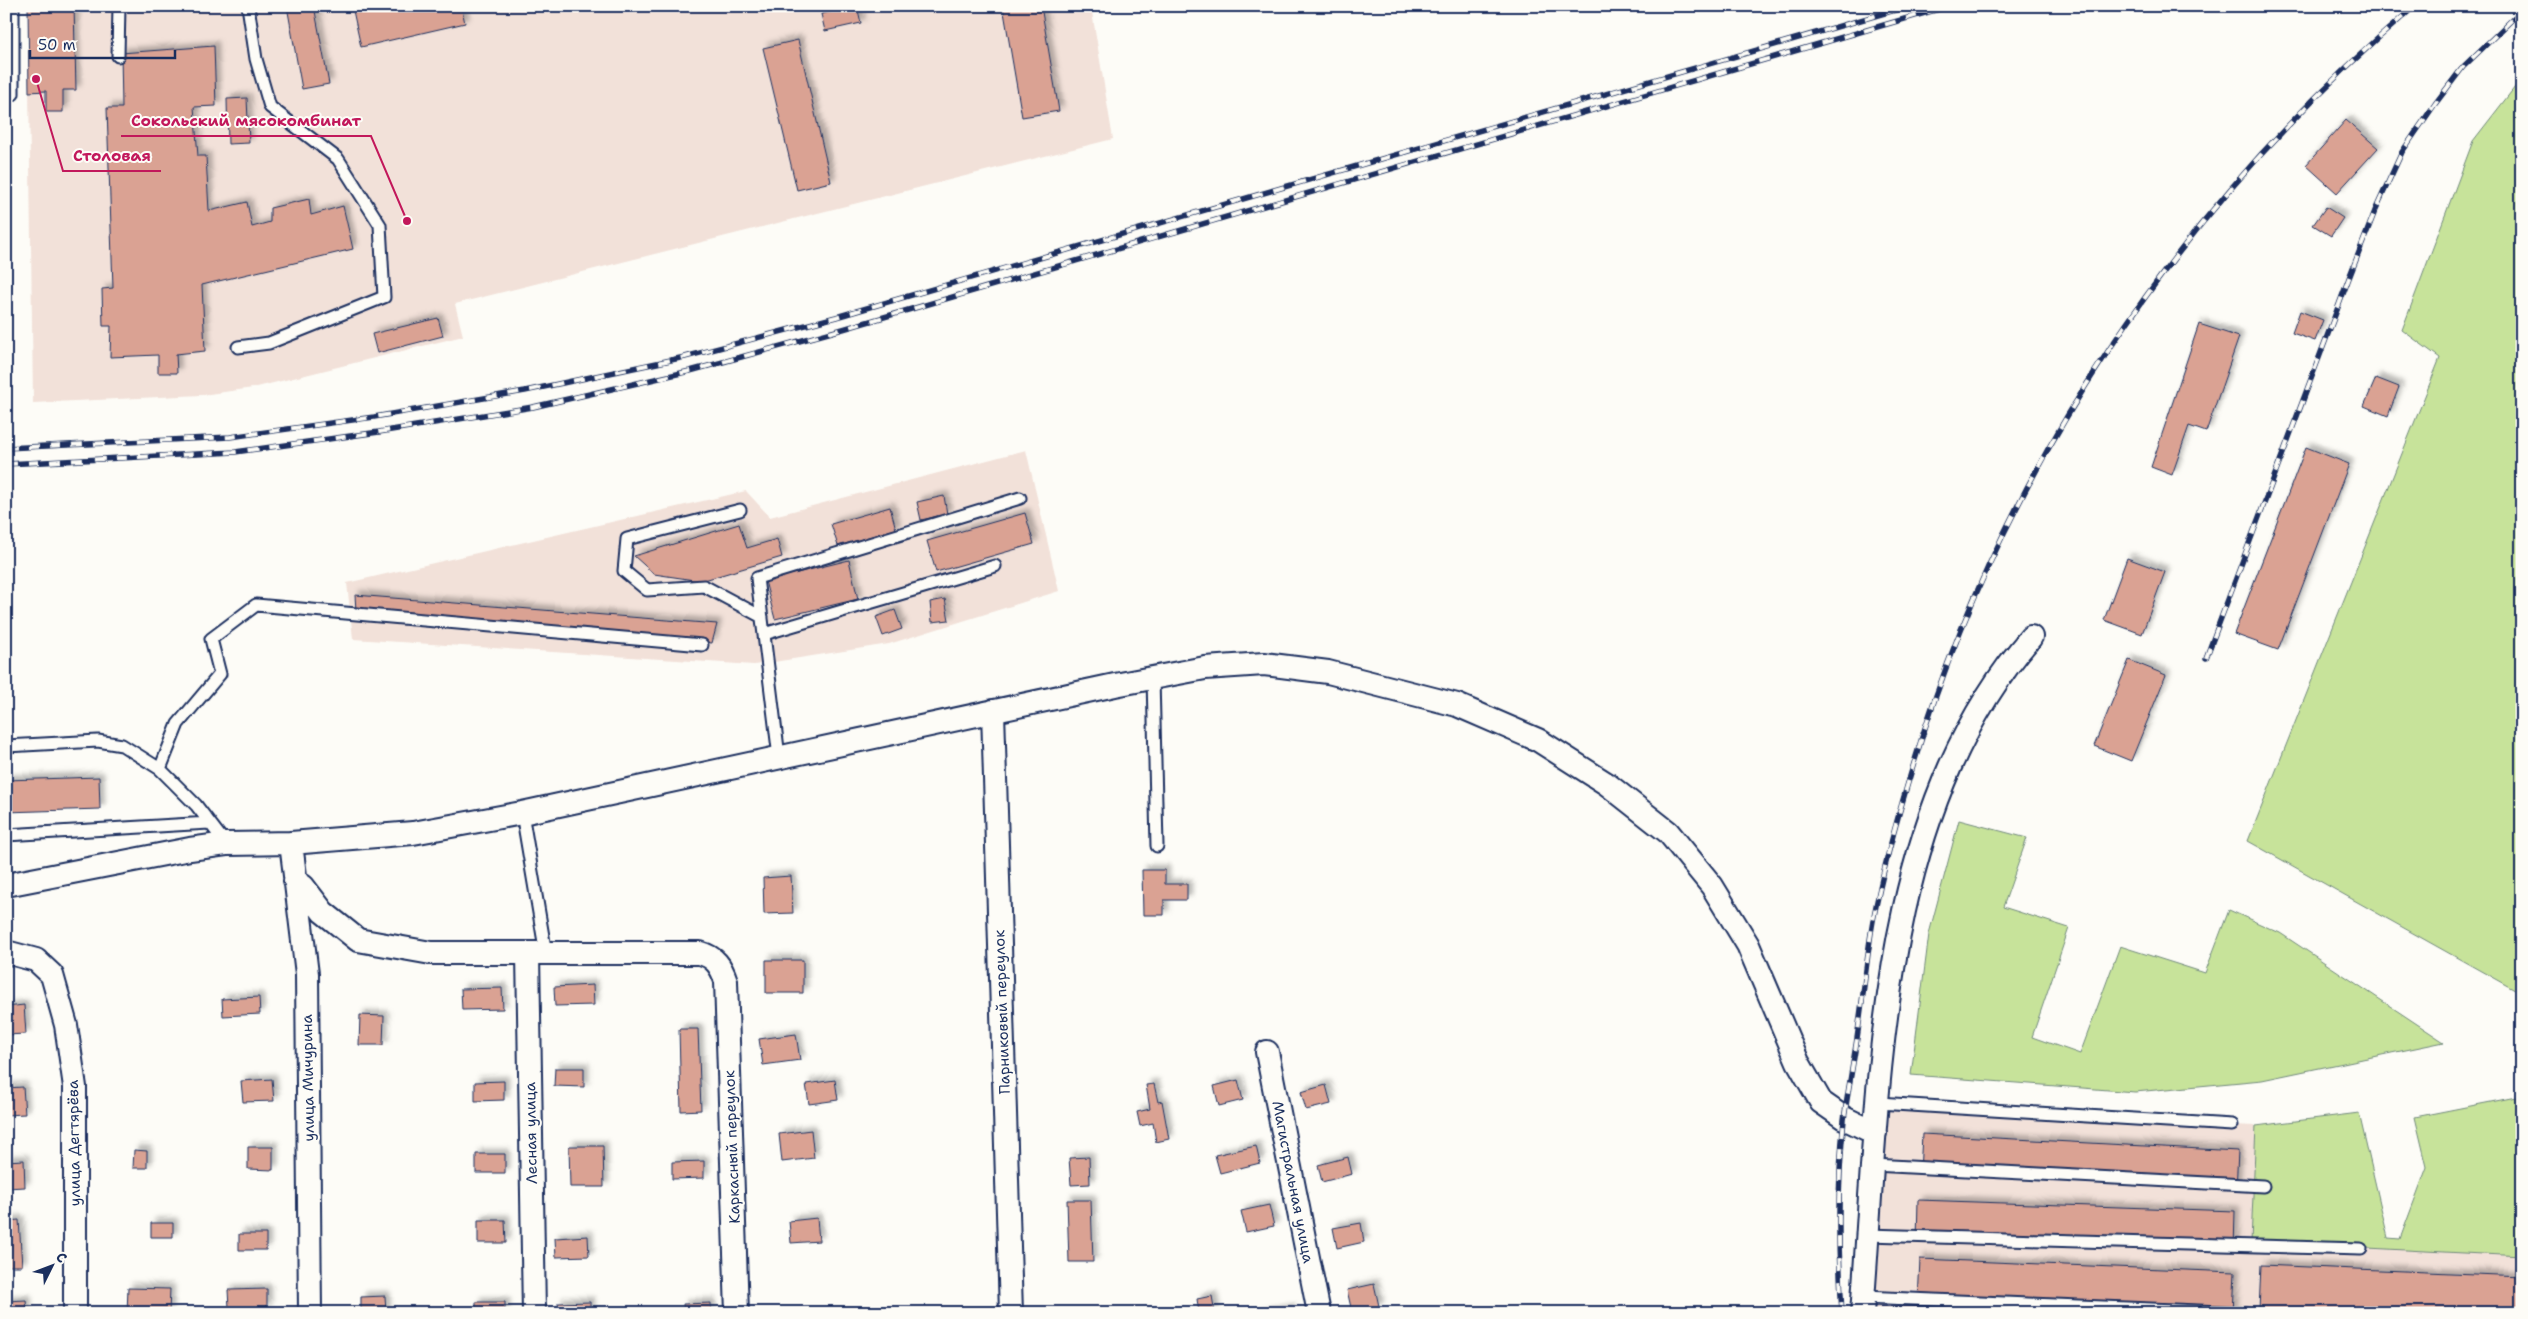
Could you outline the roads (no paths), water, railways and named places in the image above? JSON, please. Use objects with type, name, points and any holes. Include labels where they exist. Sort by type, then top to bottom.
[{"type":"street","points":[[1862,1305],[1883,1040],[1899,938],[1921,843],[1950,768],[1981,705],[2004,668],[2031,637]]},
{"type":"street","points":[[6,885],[226,844],[291,844],[413,833],[522,813],[993,711],[1205,668],[1264,664],[1328,672],[1457,705],[1538,740],[1608,784],[1668,832],[1712,886],[1748,945],[1798,1062],[1821,1102],[1844,1118],[1875,1133]]},
{"type":"street","name":"Парниковый переулок","points":[[993,711],[1010,1313]]},
{"type":"street","name":"улица Мичурина","points":[[291,844],[307,974],[310,1313]]},
{"type":"street","points":[[295,881],[303,886],[323,912],[358,940],[430,953],[537,954]]},
{"type":"street","name":"улица Дегтярёва","points":[[6,952],[36,960],[52,975],[66,1025],[75,1087],[75,1313]]},
{"type":"street","name":"Каркасный переулок","points":[[537,954],[700,953],[710,956],[717,962],[726,981],[738,1313]]},
{"type":"street","name":"Лесная улица","points":[[534,1313],[537,954]]},
{"type":"street","name":"Магистральная улица","points":[[1267,1052],[1319,1313]]},
{"type":"lane","points":[[13,6],[14,94]]},
{"type":"lane","points":[[118,56],[119,6]]},
{"type":"lane","points":[[238,347],[269,343],[384,297],[380,226],[338,159],[270,107],[256,59],[248,6]]},
{"type":"lane","points":[[780,757],[757,578],[1020,498]]},
{"type":"lane","points":[[740,510],[627,539],[624,571],[647,590],[704,586],[762,617]]},
{"type":"lane","points":[[764,634],[995,566]]},
{"type":"lane","points":[[160,769],[178,724],[220,674],[211,639],[256,605],[702,645]]},
{"type":"lane","points":[[1153,678],[1157,846]]},
{"type":"lane","points":[[6,746],[98,741],[122,745],[160,769],[196,805],[226,844]]},
{"type":"lane","points":[[522,813],[537,954]]},
{"type":"lane","points":[[6,835],[210,823]]},
{"type":"lane","points":[[1878,1103],[2232,1125]]},
{"type":"lane","points":[[1873,1165],[2264,1186]]},
{"type":"lane","points":[[1867,1235],[2361,1249]]},
{"type":"lane","points":[[1862,1305],[2246,1313]]},
{"type":"railway","points":[[6,448],[230,437],[374,417],[525,391],[685,357],[836,317],[1909,6]]},
{"type":"railway","points":[[6,464],[235,452],[379,432],[533,407],[690,371],[843,329],[1949,6]]},
{"type":"railway","points":[[1842,1313],[1839,1216],[1842,1144],[1877,901],[1902,802],[1951,654],[1997,548],[2050,446],[2110,348],[2177,255],[2250,167],[2330,84],[2415,6]]},
{"type":"railway","points":[[2206,658],[2349,278],[2375,211],[2402,152],[2463,67],[2522,10]]},
{"type":"place","name":"Столовая","points":[[36,79]]},
{"type":"place","name":"Сокольский мясокомбинат","points":[[407,221]]}]
